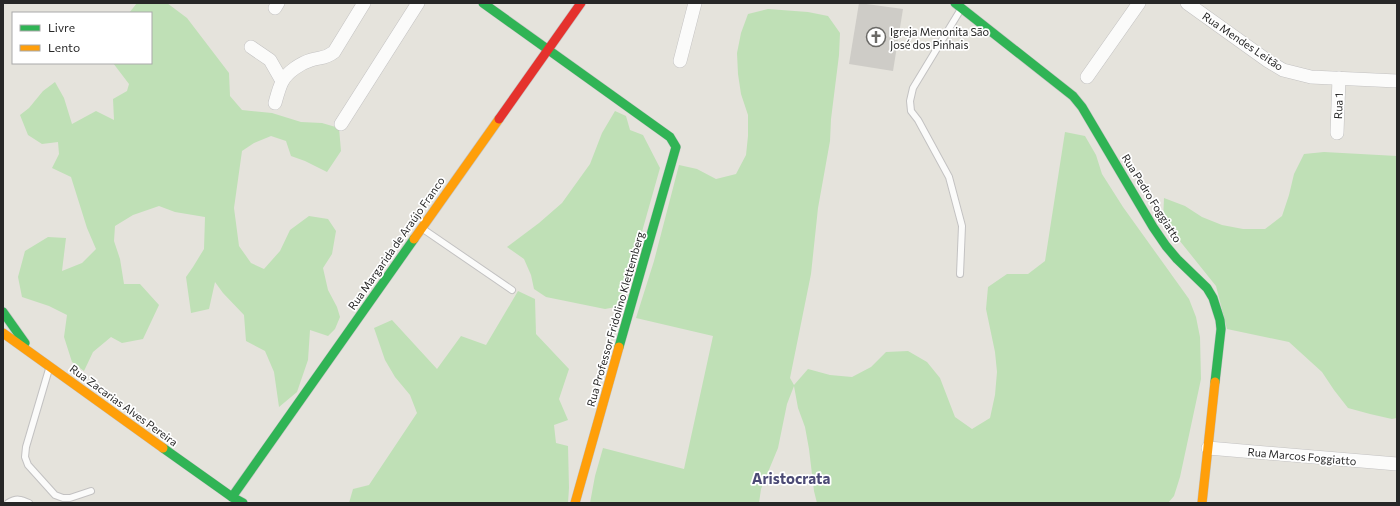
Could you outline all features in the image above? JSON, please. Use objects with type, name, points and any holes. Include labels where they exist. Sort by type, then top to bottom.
[{"type":"street","points":[[275,103],[282,81],[293,70],[313,59],[328,58],[334,52],[364,3]]},
{"type":"street","points":[[341,124],[418,3]]},
{"type":"street","points":[[483,3],[548,49]]},
{"type":"street","name":"Rua Margarida de Araújo Franco","points":[[234,500],[422,228],[581,3]]},
{"type":"street","points":[[680,61],[695,3]]},
{"type":"street","points":[[1086,77],[1139,3]]},
{"type":"street","name":"Rua Mendes Leitão","points":[[1187,3],[1268,61],[1283,70],[1311,77],[1397,81]]},
{"type":"street","name":"Rua Pedro Foggiatto","points":[[958,6],[1073,96],[1090,119],[1153,227],[1166,246],[1207,288],[1218,308],[1221,329],[1202,503]]},
{"type":"street","points":[[251,47],[270,60],[282,81]]},
{"type":"street","name":"Rua Professor Fridolino Klettemberg","points":[[548,49],[670,137],[676,146],[575,503]]},
{"type":"street","name":"Rua 1","points":[[1336,133],[1338,78]]},
{"type":"street","points":[[5,320],[35,356]]},
{"type":"street","name":"Rua Zacarias Alves Pereira","points":[[3,333],[234,500],[243,503]]},
{"type":"street","name":"Rua Marcos Foggiatto","points":[[1208,448],[1397,464]]},
{"type":"lane","points":[[958,6],[913,88],[910,101],[911,111],[918,120],[949,177],[962,226],[960,274]]},
{"type":"lane","points":[[422,228],[435,239],[512,290]]},
{"type":"lane","points":[[50,366],[26,447],[25,457],[28,465],[54,495],[63,498],[70,498],[91,492]]},
{"type":"lane","points":[[8,503],[14,499],[29,503]]},
{"type":"green space","points":[[137,3],[167,3],[187,18],[229,73],[230,96],[242,110],[272,113],[301,122],[322,123],[339,128],[341,151],[327,172],[291,156],[286,141],[271,136],[254,143],[242,151],[234,208],[239,246],[251,263],[264,269],[280,251],[290,230],[309,216],[328,219],[336,231],[332,254],[323,268],[328,290],[337,307],[340,317],[335,329],[328,336],[310,330],[308,360],[297,392],[279,407],[274,372],[265,351],[246,341],[244,315],[223,293],[215,282],[209,309],[191,313],[186,277],[204,249],[205,217],[175,212],[159,206],[133,215],[115,226],[114,241],[120,259],[124,284],[140,284],[159,305],[143,339],[122,343],[111,337],[93,352],[84,371],[72,362],[64,337],[67,315],[49,306],[22,297],[18,277],[25,251],[48,237],[66,238],[62,271],[82,263],[96,249],[87,228],[71,177],[52,168],[59,154],[58,142],[42,144],[28,135],[20,115],[29,108],[43,91],[55,82],[64,98],[72,124],[96,111],[114,120],[113,99],[127,91],[129,84],[114,64],[152,64],[152,12],[130,12]]},
{"type":"green space","points":[[768,9],[808,12],[828,16],[840,33],[830,141],[818,208],[811,274],[790,378],[794,385],[808,369],[830,375],[852,377],[871,367],[886,352],[908,351],[927,362],[940,378],[955,417],[972,429],[990,418],[995,395],[997,372],[995,352],[986,309],[988,287],[1007,274],[1028,274],[1045,261],[1065,132],[1085,136],[1096,155],[1102,174],[1123,207],[1189,299],[1196,317],[1200,337],[1201,379],[1180,477],[1174,496],[1168,503],[817,503],[805,427],[798,408],[794,386],[787,404],[778,448],[761,489],[759,503],[590,503],[595,476],[603,448],[684,469],[713,336],[636,318],[654,261],[679,165],[697,169],[716,179],[736,174],[746,155],[748,115],[741,94],[737,53],[741,33],[748,14]]},
{"type":"green space","points":[[615,111],[626,116],[630,130],[643,135],[660,168],[621,306],[605,309],[546,297],[534,289],[531,275],[524,259],[507,247],[539,223],[562,203],[590,164],[602,133]]},
{"type":"green space","points":[[1324,152],[1397,156],[1397,418],[1392,419],[1348,408],[1322,372],[1289,342],[1227,329],[1216,286],[1163,220],[1164,198],[1185,206],[1202,217],[1222,225],[1243,229],[1265,229],[1282,216],[1294,174],[1304,154]]},
{"type":"green space","points":[[518,291],[535,299],[536,334],[569,369],[559,399],[568,420],[554,425],[556,443],[568,446],[568,503],[349,503],[353,489],[369,485],[417,413],[410,395],[395,377],[385,360],[374,328],[392,320],[437,369],[461,336],[486,345]]},
{"type":"building","name":"Igreja Menonita São José dos Pinhais","points":[[859,3],[903,9],[893,71],[849,64]]},
{"type":"traffic: fast","points":[[483,3],[670,137],[676,147],[619,347]]},
{"type":"traffic: fast","points":[[955,3],[1073,96],[1082,107],[1153,227],[1166,246],[1177,259],[1207,288],[1213,298],[1220,320],[1221,329],[1215,382]]},
{"type":"traffic: fast","points":[[232,497],[414,239]]},
{"type":"traffic: fast","points":[[3,312],[25,343]]},
{"type":"traffic: fast","points":[[163,448],[232,497],[243,503]]},
{"type":"traffic: slow","points":[[414,239],[499,119]]},
{"type":"traffic: slow","points":[[3,333],[163,448]]},
{"type":"traffic: slow","points":[[575,503],[619,347]]},
{"type":"traffic: slow","points":[[1202,503],[1215,382]]},
{"type":"traffic: jam","points":[[499,119],[581,3]]},
{"type":"place","name":"Igreja Menonita São José dos Pinhais","points":[[876,37]]},
{"type":"district","name":"Aristocrata","points":[[791,478]]}]
